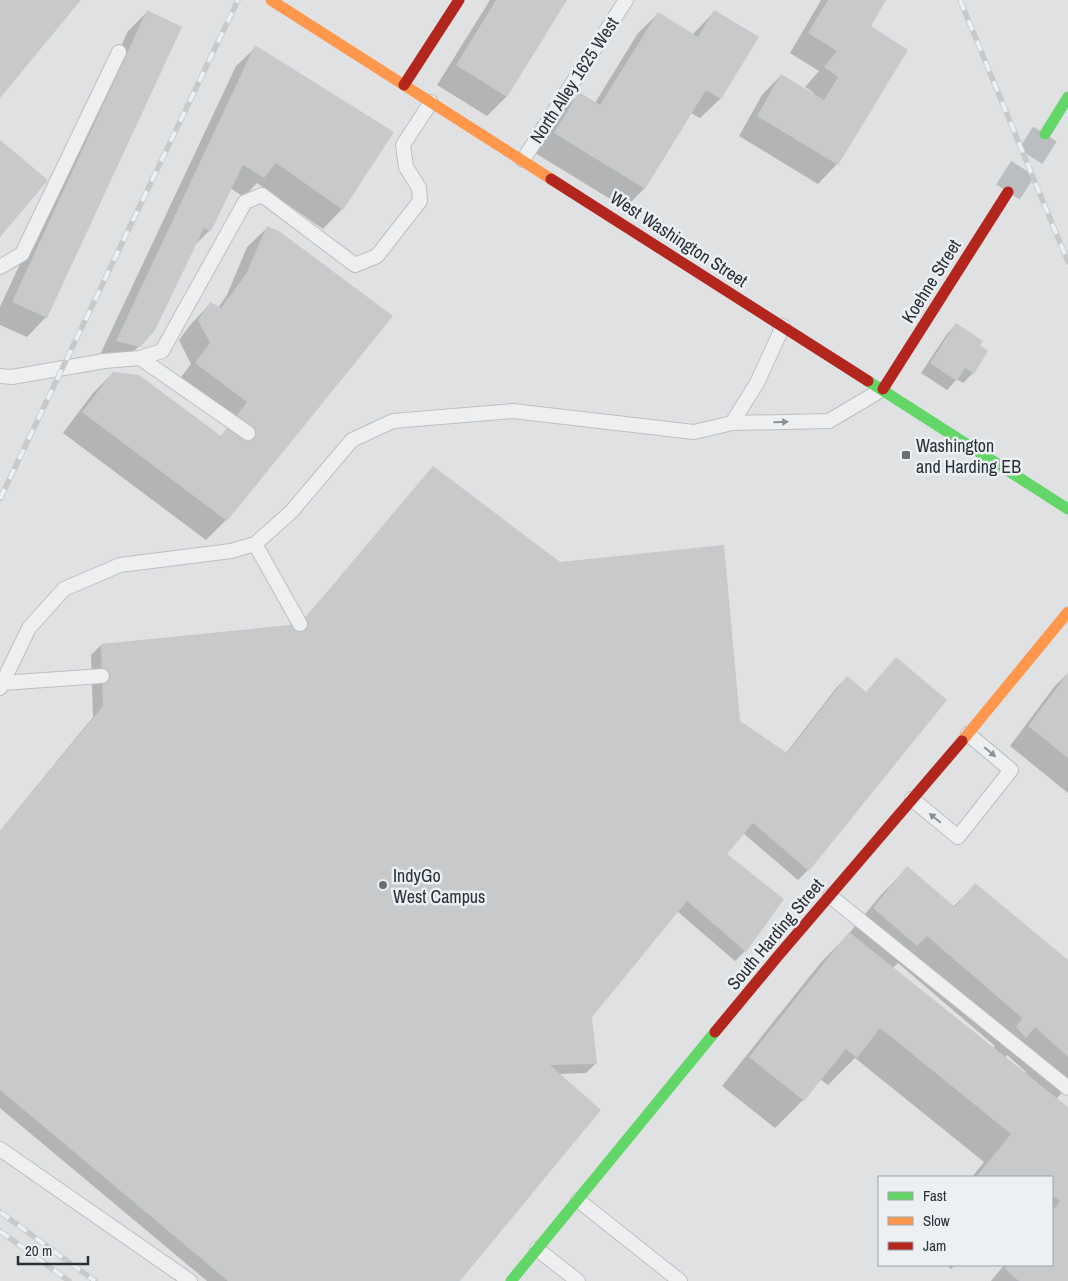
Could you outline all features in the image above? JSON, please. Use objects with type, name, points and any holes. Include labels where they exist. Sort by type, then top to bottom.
[{"type":"street","name":"West Washington Street","points":[[271,0],[883,389],[1068,509]]},
{"type":"street","points":[[404,84],[459,0]]},
{"type":"street","points":[[1045,134],[1068,97]]},
{"type":"street","name":"Koehne Street","points":[[883,389],[1008,192]]},
{"type":"street","name":"South Harding Street","points":[[511,1281],[772,964],[968,734],[1068,612]]},
{"type":"lane","name":"North Alley 1625 West","points":[[523,160],[626,0]]},
{"type":"lane","points":[[0,267],[22,254],[119,52]]},
{"type":"lane","points":[[0,376],[12,378],[104,361],[140,358],[162,351],[245,202],[262,195],[355,265],[377,256],[420,201],[419,188],[406,167],[403,145],[431,102]]},
{"type":"lane","points":[[732,424],[757,384],[782,326]]},
{"type":"lane","points":[[140,358],[248,433]]},
{"type":"lane","points":[[1,685],[30,628],[64,589],[120,565],[231,551],[255,544],[291,512],[352,440],[393,421],[513,411],[694,432],[732,424],[829,421],[883,389]]},
{"type":"lane","points":[[255,544],[300,624]]},
{"type":"lane","points":[[1,685],[102,676]]},
{"type":"lane","points":[[912,799],[958,837],[1011,770],[968,734]]},
{"type":"lane","points":[[830,896],[1068,1088]]},
{"type":"lane","points":[[0,1150],[190,1281]]},
{"type":"lane","points":[[578,1200],[680,1281]]},
{"type":"lane","points":[[537,1249],[578,1281]]},
{"type":"building","points":[[0,0],[81,0],[0,98]]},
{"type":"building","points":[[496,0],[567,0],[507,97],[456,65]]},
{"type":"building","points":[[828,0],[886,0],[871,26],[908,50],[838,165],[757,116],[781,74],[824,100],[838,77],[824,67],[837,51],[808,33]]},
{"type":"building","points":[[147,10],[182,27],[47,318],[12,302]]},
{"type":"building","points":[[714,10],[759,37],[721,99],[706,90],[645,189],[554,133],[579,92],[600,105],[658,12],[698,37]]},
{"type":"building","points":[[255,45],[394,132],[343,210],[276,163],[264,178],[243,165],[211,231],[204,228],[155,330],[140,347],[116,341]]},
{"type":"building","points":[[0,140],[48,180],[0,237]]},
{"type":"building","points":[[267,226],[279,231],[393,316],[227,521],[82,412],[113,372],[139,375],[221,436],[247,402],[195,363],[210,343],[198,320],[210,302],[221,308],[246,274]]},
{"type":"building","points":[[956,323],[983,341],[980,345],[988,351],[974,374],[965,368],[957,381],[930,363]]},
{"type":"building","name":"IndyGo West Campus","points":[[433,466],[560,562],[724,545],[740,721],[787,753],[847,676],[866,692],[896,657],[947,700],[809,871],[753,823],[727,854],[784,899],[746,952],[687,901],[592,1017],[597,1064],[550,1065],[601,1110],[460,1281],[228,1281],[0,1090],[0,831],[103,706],[101,644],[300,624]]},
{"type":"building","points":[[1068,673],[1068,758],[1028,726]]},
{"type":"building","points":[[907,866],[955,907],[975,883],[1068,960],[1068,1057],[1035,1027],[1026,1038],[1016,1027],[1022,1018],[927,936],[917,946],[873,908]]},
{"type":"building","points":[[849,932],[1068,1107],[1068,1281],[1019,1281],[1005,1269],[1007,1266],[1053,1266],[1053,1210],[1060,1201],[1053,1196],[1053,1176],[977,1176],[1011,1134],[880,1028],[857,1058],[846,1049],[804,1101],[749,1057]]},
{"type":"tunnel","points":[[1008,192],[1045,134]]},
{"type":"railway","points":[[0,499],[238,0]]},
{"type":"railway","points":[[960,0],[1068,262]]},
{"type":"railway","points":[[0,1212],[95,1281]]},
{"type":"railway","points":[[0,1231],[69,1281]]},
{"type":"traffic: fast","points":[[1045,134],[1068,97]]},
{"type":"traffic: fast","points":[[868,381],[1068,509]]},
{"type":"traffic: fast","points":[[511,1281],[715,1032]]},
{"type":"traffic: slow","points":[[271,0],[551,179]]},
{"type":"traffic: slow","points":[[962,741],[1068,612]]},
{"type":"traffic: jam","points":[[404,85],[459,0]]},
{"type":"traffic: jam","points":[[551,179],[868,381]]},
{"type":"traffic: jam","points":[[883,389],[1008,192]]},
{"type":"traffic: jam","points":[[715,1032],[962,741]]},
{"type":"place","name":"Washington and Harding EB","points":[[906,455]]},
{"type":"place","name":"IndyGo West Campus","points":[[383,885]]}]
